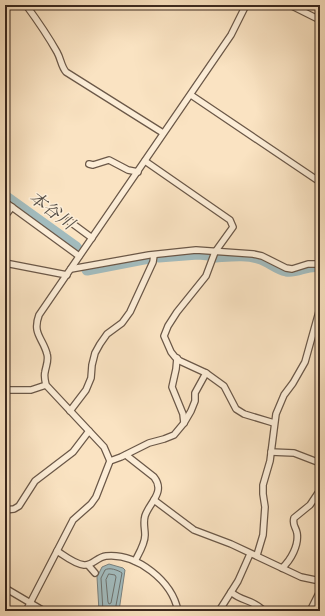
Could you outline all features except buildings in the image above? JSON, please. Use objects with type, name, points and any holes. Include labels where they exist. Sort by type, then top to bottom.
[{"type":"street","points":[[26,5],[51,42],[58,54],[62,68],[66,72],[163,133]]},
{"type":"street","points":[[26,611],[73,520],[91,504],[96,497],[110,461],[104,447],[46,385],[45,373],[48,355],[38,335],[36,323],[39,315],[79,256],[231,36],[246,5]]},
{"type":"street","points":[[290,5],[320,20]]},
{"type":"street","points":[[191,95],[320,182]]},
{"type":"street","points":[[89,164],[93,165],[108,160],[128,170],[138,172]]},
{"type":"street","points":[[145,161],[230,220],[233,226],[215,252],[206,276],[177,312],[165,332],[164,336],[166,342],[171,352],[177,358],[206,372],[224,386],[236,409],[244,414],[274,423]]},
{"type":"street","points":[[5,202],[79,256]]},
{"type":"street","points":[[5,216],[12,207]]},
{"type":"street","points":[[69,221],[92,238]]},
{"type":"street","points":[[71,269],[154,255],[196,250],[262,256],[286,268],[292,269],[308,264],[320,264]]},
{"type":"street","points":[[70,411],[86,390],[91,378],[95,353],[103,338],[122,323],[130,312],[153,262],[154,255]]},
{"type":"street","points":[[5,263],[67,275]]},
{"type":"street","points":[[257,555],[263,535],[265,507],[263,485],[271,452],[274,423],[280,401],[294,383],[305,362],[320,308]]},
{"type":"street","points":[[177,358],[172,387],[183,414],[184,423]]},
{"type":"street","points":[[110,461],[126,455],[149,443],[170,437],[179,430],[194,406],[195,393],[206,372]]},
{"type":"street","points":[[6,391],[31,390],[46,385]]},
{"type":"street","points":[[5,510],[14,509],[19,506],[35,481],[72,452],[89,431]]},
{"type":"street","points":[[271,452],[294,453],[320,463]]},
{"type":"street","points":[[126,455],[154,478],[158,482],[159,487],[154,500],[144,517],[144,540],[135,561]]},
{"type":"street","points":[[282,568],[290,559],[297,543],[296,529],[293,526],[294,518],[310,505],[320,490]]},
{"type":"street","points":[[154,500],[194,530],[230,544],[250,554],[257,555],[301,577],[320,581]]},
{"type":"street","points":[[56,551],[77,563],[88,565],[95,573]]},
{"type":"street","points":[[219,611],[243,571],[250,554]]},
{"type":"street","points":[[88,565],[99,557],[104,556],[120,557],[135,561],[162,581],[174,599],[178,611]]},
{"type":"street","points":[[5,588],[44,611]]},
{"type":"street","points":[[310,611],[320,591]]},
{"type":"street","points":[[231,592],[240,598],[254,602],[264,611]]},
{"type":"water","points":[[109,564],[125,570],[119,611],[99,611],[97,577],[102,567]]},
{"type":"waterway","name":"本谷川","points":[[5,196],[76,247],[79,251]]},
{"type":"waterway","name":"本谷川","points":[[159,257],[198,254],[209,255]]},
{"type":"waterway","name":"本谷川","points":[[216,257],[256,257],[286,271],[295,271],[316,266],[320,267]]},
{"type":"waterway","name":"本谷川","points":[[87,269],[149,258]]}]
